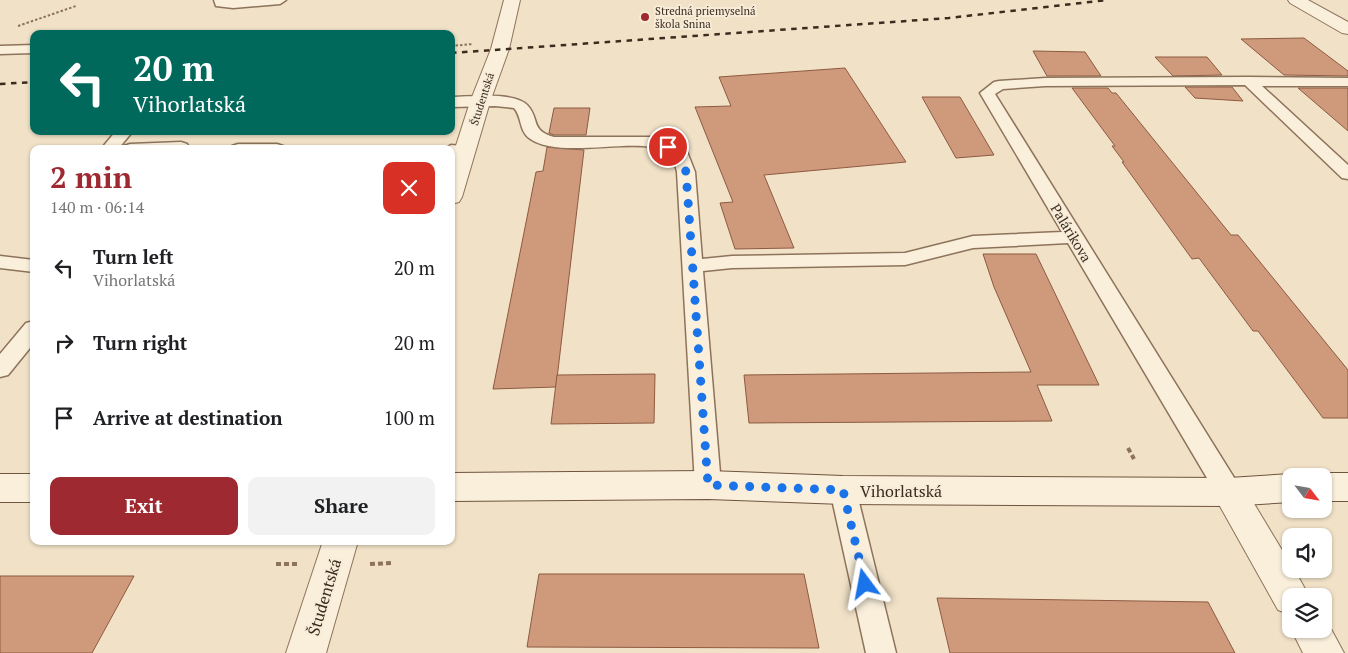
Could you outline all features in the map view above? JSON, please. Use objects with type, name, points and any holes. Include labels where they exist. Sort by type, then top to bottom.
[{"type":"street","name":"Študentská","points":[[455,174],[459,150],[500,49],[512,0]]},
{"type":"street","points":[[1296,0],[1348,29]]},
{"type":"street","name":"Vihorlatská","points":[[455,487],[708,485],[843,490],[1229,492],[1282,489]]},
{"type":"street","points":[[1332,487],[1348,487]]},
{"type":"street","points":[[0,488],[30,488]]},
{"type":"street","name":"Palárikova","points":[[1229,492],[1285,588]]},
{"type":"street","name":"Študentská","points":[[306,653],[340,545]]},
{"type":"street","points":[[1315,638],[1324,653]]},
{"type":"lane","points":[[220,0],[220,3],[233,4],[280,0]]},
{"type":"lane","points":[[0,50],[30,49]]},
{"type":"lane","points":[[1249,81],[1348,82]]},
{"type":"lane","points":[[1249,81],[1348,174]]},
{"type":"lane","name":"Palárikova","points":[[1229,492],[987,93],[999,85],[1045,82],[1249,81]]},
{"type":"lane","points":[[455,102],[505,102],[519,105],[525,111],[528,127],[539,140],[553,142],[654,142],[680,153],[686,172],[708,485]]},
{"type":"lane","points":[[113,145],[121,135]]},
{"type":"lane","points":[[693,266],[732,262],[905,259],[973,242],[1073,237]]},
{"type":"lane","points":[[0,262],[30,266]]},
{"type":"lane","points":[[0,369],[30,333]]},
{"type":"lane","points":[[843,490],[881,653]]},
{"type":"path","points":[[16,26],[76,6]]},
{"type":"path","points":[[1128,448],[1137,464]]},
{"type":"path","points":[[370,564],[392,563]]},
{"type":"path","points":[[276,564],[298,564]]},
{"type":"building","points":[[1304,38],[1348,71],[1348,76],[1284,75],[1241,39]]},
{"type":"building","points":[[1033,51],[1085,52],[1101,76],[1047,76]]},
{"type":"building","points":[[1155,57],[1207,57],[1222,75],[1173,76]]},
{"type":"building","points":[[845,68],[906,162],[764,175],[794,248],[735,249],[720,203],[733,202],[695,107],[731,106],[719,77]]},
{"type":"building","points":[[1185,87],[1232,87],[1243,101],[1195,98]]},
{"type":"building","points":[[1072,88],[1108,88],[1112,93],[1116,93],[1231,235],[1238,235],[1348,370],[1348,418],[1323,418],[1258,331],[1253,331],[1199,258],[1192,259],[1122,162],[1124,162],[1112,146],[1115,146]]},
{"type":"building","points":[[1298,88],[1348,88],[1348,131]]},
{"type":"building","points":[[922,97],[960,97],[994,155],[956,158]]},
{"type":"building","points":[[554,108],[590,108],[586,135],[554,135],[549,133]]},
{"type":"building","points":[[547,147],[584,150],[556,387],[493,389],[536,172],[543,171]]},
{"type":"building","points":[[983,254],[1036,254],[1099,385],[1037,385],[1052,421],[749,423],[744,375],[1031,372],[994,287]]},
{"type":"building","points":[[655,374],[654,423],[551,424],[557,375]]},
{"type":"building","points":[[539,574],[804,574],[819,648],[527,647]]},
{"type":"building","points":[[0,576],[134,576],[92,653],[0,653]]},
{"type":"building","points":[[937,598],[1208,602],[1235,653],[950,653]]},
{"type":"railway","points":[[455,53],[949,18],[1107,0]]},
{"type":"railway","points":[[0,84],[30,82]]},
{"type":"place","name":"Stredná priemyselná škola Snina","points":[[645,17]]},
{"type":"route","points":[[668,147],[680,153],[686,172],[708,485],[843,490],[865,584]]}]
